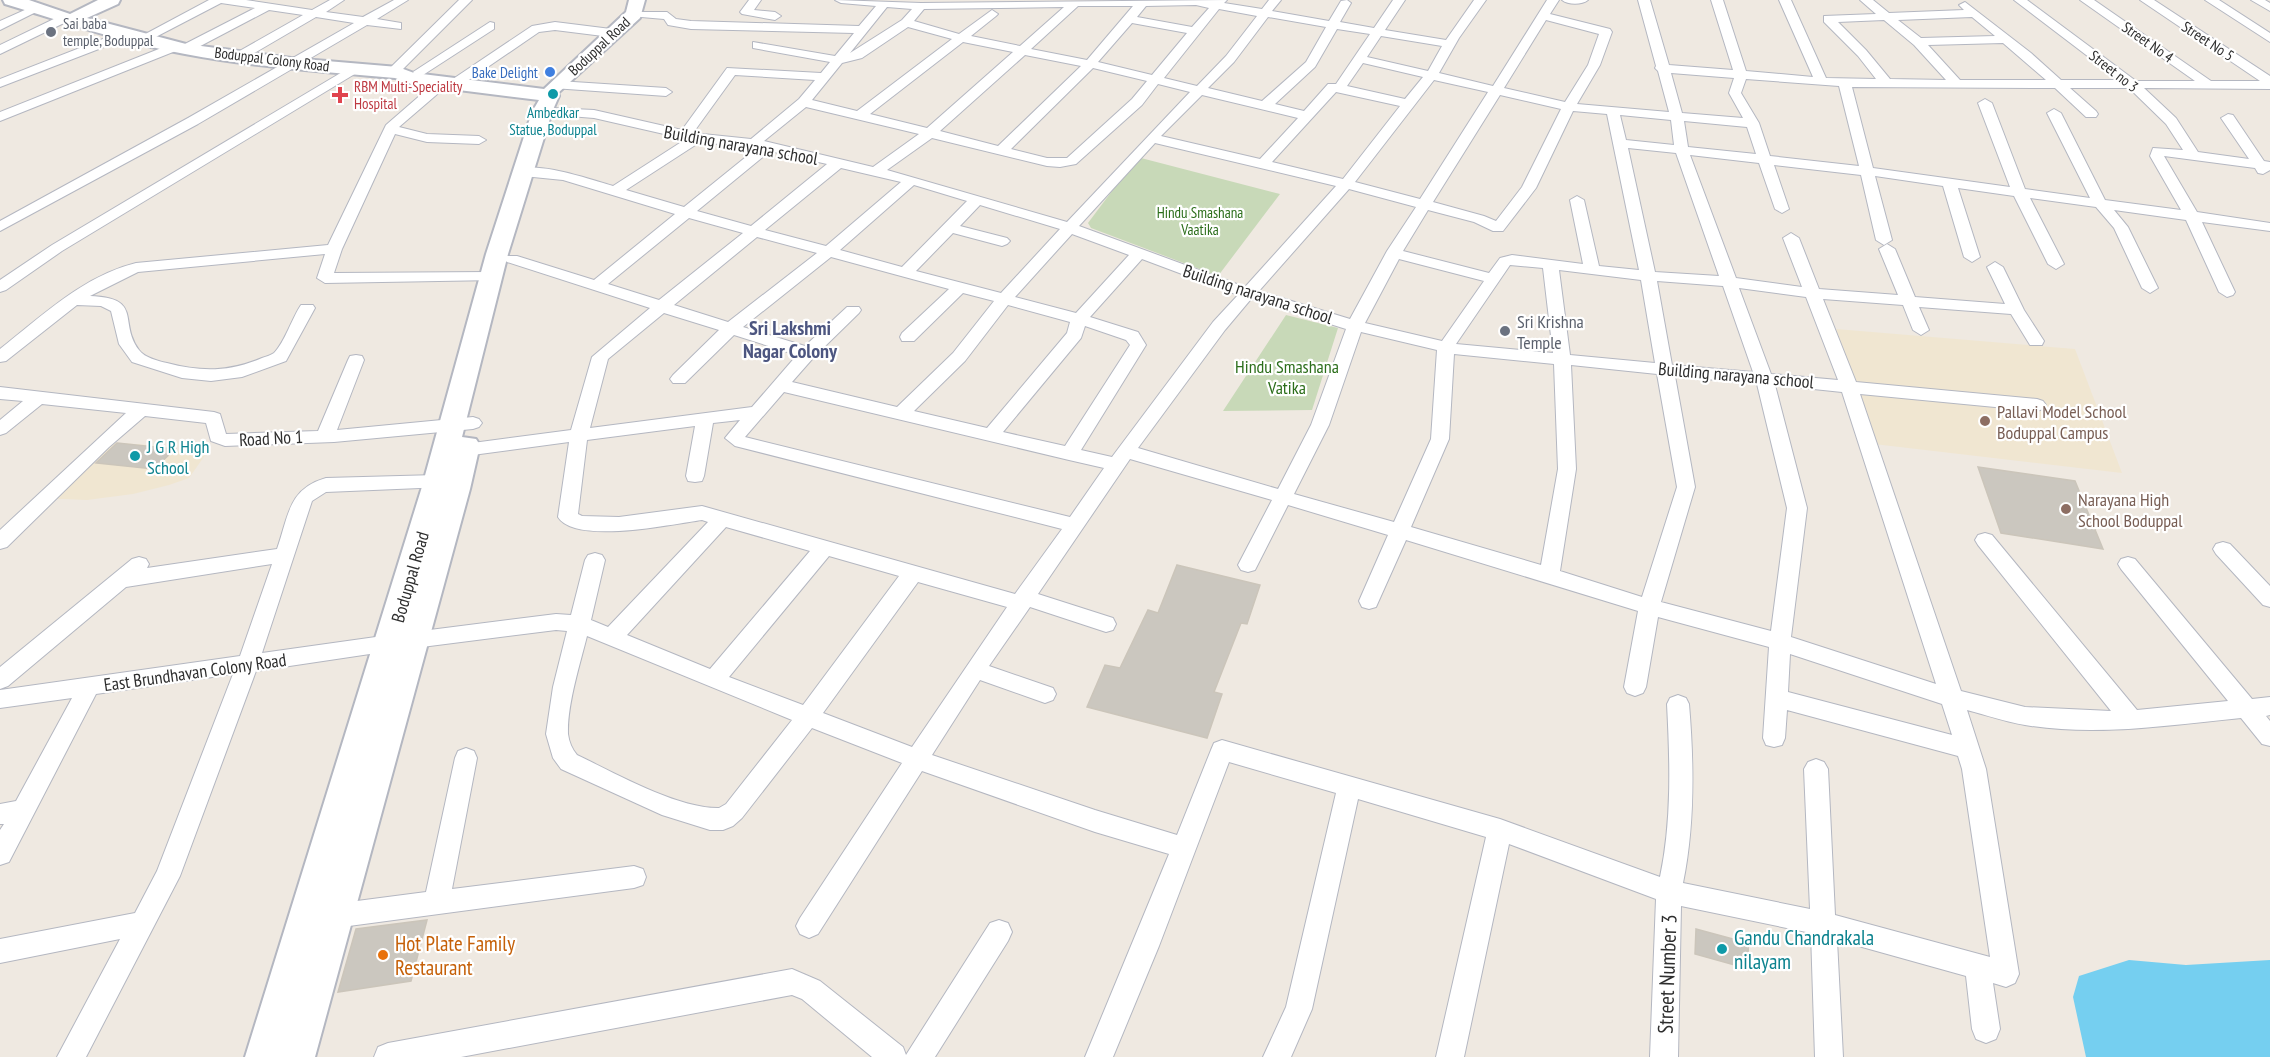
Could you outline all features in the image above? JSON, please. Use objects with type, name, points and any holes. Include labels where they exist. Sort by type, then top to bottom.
[{"type":"street","points":[[0,50],[102,0]]},
{"type":"street","points":[[69,17],[112,0]]},
{"type":"street","points":[[0,83],[135,36],[218,0]]},
{"type":"street","points":[[223,0],[397,26]]},
{"type":"street","points":[[0,117],[180,48],[278,0]]},
{"type":"street","points":[[240,56],[338,0]]},
{"type":"street","points":[[0,227],[193,121],[402,0]]},
{"type":"street","points":[[395,72],[466,0]]},
{"type":"street","points":[[755,0],[747,9],[746,12],[749,14],[873,18]]},
{"type":"street","points":[[841,0],[921,6],[948,3],[1196,1],[1219,3],[1449,44]]},
{"type":"street","points":[[901,412],[959,357],[1004,298],[1152,138],[1230,59],[1275,0]]},
{"type":"street","points":[[1340,88],[1399,0]]},
{"type":"street","points":[[809,926],[1021,600],[1155,410],[1247,293],[1346,184],[1432,74],[1449,44],[1480,0]]},
{"type":"street","points":[[1248,566],[1320,425],[1355,326],[1394,253],[1422,204],[1553,0]]},
{"type":"street","points":[[1568,0],[1582,0]]},
{"type":"street","points":[[1644,0],[1661,68],[1677,117],[1681,149],[1764,378],[1797,508],[1780,642],[1774,738]]},
{"type":"street","points":[[1717,0],[1741,75],[1735,93],[1752,123],[1782,209]]},
{"type":"street","points":[[1785,0],[1822,82]]},
{"type":"street","points":[[1866,0],[1918,42],[1956,83]]},
{"type":"street","points":[[1958,0],[2060,84],[2091,114]]},
{"type":"street","name":"Street no 3","points":[[2020,0],[2132,84],[2171,121],[2194,156]]},
{"type":"street","name":"Street No 4","points":[[2086,0],[2209,85]]},
{"type":"street","name":"Street No 5","points":[[2146,0],[2270,84]]},
{"type":"street","points":[[2211,0],[2270,38]]},
{"type":"street","points":[[2257,0],[2270,8]]},
{"type":"street","points":[[0,12],[15,1]]},
{"type":"street","name":"Boduppal Colony Road","points":[[15,1],[180,48],[291,63],[395,72],[411,78],[554,94]]},
{"type":"street","points":[[597,285],[688,213],[804,102],[886,2]]},
{"type":"street","points":[[874,172],[931,132],[1023,52],[1075,2]]},
{"type":"street","points":[[1002,150],[1090,64],[1131,19],[1142,3]]},
{"type":"street","points":[[804,102],[1047,162],[1071,161],[1137,102],[1219,3]]},
{"type":"street","points":[[1267,105],[1311,64],[1345,3]]},
{"type":"street","points":[[757,45],[838,60],[858,55],[906,23],[921,6]]},
{"type":"street","points":[[635,7],[667,16],[672,22],[691,25],[862,30]]},
{"type":"street","name":"Boduppal Road","points":[[265,1057],[402,642],[464,433],[501,268],[530,172],[542,112],[554,94],[635,7]]},
{"type":"street","points":[[0,26],[36,8]]},
{"type":"street","points":[[1886,83],[1862,53],[1827,21],[1832,18],[1885,15],[1974,13]]},
{"type":"street","points":[[860,116],[992,14]]},
{"type":"street","points":[[1152,138],[1346,184],[1479,219],[1498,228],[1529,188],[1569,107],[1594,65],[1606,32],[1543,16]]},
{"type":"street","points":[[1131,19],[1195,32]]},
{"type":"street","points":[[906,23],[962,38],[1090,64],[1308,116]]},
{"type":"street","points":[[419,72],[490,26]]},
{"type":"street","points":[[611,33],[555,26],[536,29],[412,107],[391,129],[334,249],[325,278],[501,268],[597,285],[808,353]]},
{"type":"street","points":[[1918,42],[2006,39]]},
{"type":"street","points":[[1360,59],[1569,107],[1752,123]]},
{"type":"street","points":[[1661,68],[1845,83],[2270,84]]},
{"type":"street","points":[[0,287],[68,242],[354,69]]},
{"type":"street","points":[[614,192],[691,137],[731,71],[826,77]]},
{"type":"street","points":[[395,72],[419,72],[454,81]]},
{"type":"street","points":[[1845,83],[1886,245],[1921,330]]},
{"type":"street","points":[[1262,165],[1333,87],[1408,104]]},
{"type":"street","points":[[554,94],[666,92]]},
{"type":"street","name":"Building narayana school","points":[[554,94],[594,114],[691,137],[761,144],[912,180],[1071,228],[1247,293],[1355,326],[1446,347],[2037,405]]},
{"type":"street","points":[[0,99],[18,109]]},
{"type":"street","points":[[1985,103],[2019,192],[2056,264]]},
{"type":"street","points":[[1613,112],[1648,276],[1686,487],[1650,607],[1635,687]]},
{"type":"street","points":[[2054,113],[2099,202],[2121,227],[2150,288]]},
{"type":"street","points":[[2228,118],[2264,165],[2270,179]]},
{"type":"street","points":[[391,129],[427,138],[479,140]]},
{"type":"street","points":[[1620,143],[1867,171],[2270,227]]},
{"type":"street","points":[[2227,292],[2192,216],[2157,156],[2158,151],[2264,165]]},
{"type":"street","points":[[839,162],[600,357],[579,434],[568,517],[578,523],[620,524],[702,513],[913,573],[1106,624]]},
{"type":"street","points":[[530,172],[564,176],[688,213],[827,252],[907,271],[1132,336],[1138,345],[1069,454]]},
{"type":"street","points":[[679,379],[730,329],[827,252],[912,180]]},
{"type":"street","points":[[1949,183],[1972,257]]},
{"type":"street","points":[[907,271],[978,199]]},
{"type":"street","points":[[1577,200],[1592,269]]},
{"type":"street","points":[[949,228],[1002,241]]},
{"type":"street","points":[[1099,1057],[1222,750],[1500,830],[1669,892],[1822,924],[2006,974],[1974,769],[1953,698],[1849,386],[1791,238]]},
{"type":"street","points":[[0,357],[101,281],[136,268],[334,249]]},
{"type":"street","points":[[991,435],[1075,334],[1079,319],[1139,253]]},
{"type":"street","points":[[1394,253],[1492,278]]},
{"type":"street","points":[[1369,602],[1440,439],[1446,347],[1501,264],[1512,260],[1648,276],[1731,282],[1813,294],[2016,310]]},
{"type":"street","points":[[1550,575],[1568,469],[1562,358],[1551,266]]},
{"type":"street","points":[[1995,267],[2016,310],[2036,341]]},
{"type":"street","points":[[908,337],[960,287]]},
{"type":"street","points":[[74,300],[115,306],[119,311],[127,344],[134,355],[144,362],[199,377],[212,378],[234,374],[280,357],[307,308]]},
{"type":"street","points":[[853,310],[808,353],[754,412],[734,438],[741,442],[1074,525]]},
{"type":"street","points":[[325,436],[356,360]]},
{"type":"street","points":[[779,385],[901,412],[1069,454],[1121,458],[1284,498],[1550,575],[1650,607],[1780,642],[1953,698],[2025,716],[2075,720],[2132,720],[2259,707]]},
{"type":"street","name":"Road No 1","points":[[0,393],[214,418],[217,437],[225,440],[464,433],[579,434],[754,412]]},
{"type":"street","points":[[0,429],[37,399]]},
{"type":"street","points":[[0,542],[103,443],[141,411]]},
{"type":"street","points":[[694,476],[705,417]]},
{"type":"street","name":"Boduppal Road","points":[[295,1057],[334,916],[402,642],[437,482],[464,433]]},
{"type":"street","points":[[71,1057],[168,876],[249,664],[304,498],[316,488],[326,485],[437,482]]},
{"type":"street","points":[[612,637],[722,519]]},
{"type":"street","points":[[1985,540],[2132,720]]},
{"type":"street","points":[[714,680],[825,547]]},
{"type":"street","points":[[2223,549],[2270,599]]},
{"type":"street","points":[[119,580],[285,555]]},
{"type":"street","points":[[595,560],[564,687],[557,734],[561,751],[570,762],[652,801],[711,819],[723,819],[734,811],[808,716],[913,573]]},
{"type":"street","points":[[0,681],[139,564]]},
{"type":"street","points":[[2128,564],[2259,707],[2270,737]]},
{"type":"street","name":"East Brundhavan Colony Road","points":[[0,699],[556,622],[580,624],[714,680],[916,759],[1095,821],[1184,848]]},
{"type":"street","points":[[975,670],[1045,694]]},
{"type":"street","points":[[0,854],[12,812],[89,687]]},
{"type":"street","points":[[1776,698],[1968,749]]},
{"type":"street","name":"Street Number 3","points":[[1664,1057],[1669,892],[1678,850],[1681,748],[1678,704]]},
{"type":"street","points":[[437,902],[466,758]]},
{"type":"street","points":[[1816,769],[1829,1057]]},
{"type":"street","points":[[1277,1057],[1299,1009],[1349,788]]},
{"type":"street","points":[[1450,1057],[1500,830]]},
{"type":"street","points":[[334,916],[634,877]]},
{"type":"street","points":[[0,951],[143,923]]},
{"type":"street","points":[[919,1057],[999,932]]},
{"type":"street","points":[[1978,967],[1986,1029]]},
{"type":"street","points":[[388,1057],[792,982],[810,990],[892,1057]]},
{"type":"shaded area","name":"Pallavi Model School Boduppal Campus","points":[[1836,329],[2075,349],[2122,473],[1874,444]]},
{"type":"shaded area","points":[[108,442],[176,447],[176,451],[193,455],[204,447],[208,451],[189,478],[169,485],[133,494],[87,500],[39,498]]},
{"type":"green space","name":"Hindu Smashana Vaatika","points":[[1141,158],[1280,194],[1218,276],[1091,228],[1088,223],[1121,179]]},
{"type":"green space","name":"Hindu Smashana Vatika","points":[[1286,315],[1338,328],[1312,410],[1223,411]]},
{"type":"water","points":[[2129,960],[2186,965],[2270,960],[2270,1057],[2086,1057],[2073,997],[2079,976]]},
{"type":"building","name":"J G R High School","points":[[117,443],[175,449],[154,469],[96,463]]},
{"type":"building","name":"Narayana High School Boduppal","points":[[1978,467],[2075,481],[2103,549],[2001,533]]},
{"type":"building","points":[[1177,565],[1260,585],[1247,624],[1241,623],[1214,692],[1222,694],[1207,738],[1087,707],[1105,665],[1120,668],[1148,610],[1158,613]]},
{"type":"building","name":"Hot Plate Family Restaurant","points":[[427,920],[411,981],[338,992],[356,929]]},
{"type":"building","name":"Gandu Chandrakala nilayam","points":[[1696,929],[1748,943],[1749,969],[1695,954]]},
{"type":"place","name":"Sai baba temple, Boduppal","points":[[51,32]]},
{"type":"place","name":"Bake Delight","points":[[550,72]]},
{"type":"place","name":"Ambedkar Statue, Boduppal","points":[[553,94]]},
{"type":"place","name":"RBM Multi-Speciality Hospital","points":[[340,95]]},
{"type":"place","name":"Sri Krishna Temple","points":[[1505,331]]},
{"type":"place","name":"Pallavi Model School Boduppal Campus","points":[[1985,421]]},
{"type":"place","name":"J G R High School","points":[[135,456]]},
{"type":"place","name":"Narayana High School Boduppal","points":[[2066,509]]},
{"type":"place","name":"Gandu Chandrakala nilayam","points":[[1722,949]]},
{"type":"place","name":"Hot Plate Family Restaurant","points":[[383,955]]},
{"type":"district","name":"Sri Lakshmi Nagar Colony","points":[[790,340]]}]
